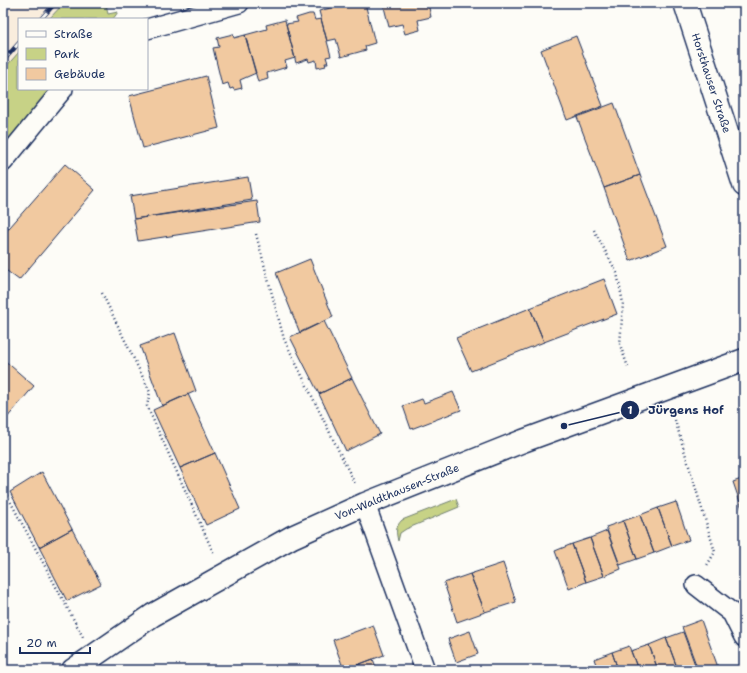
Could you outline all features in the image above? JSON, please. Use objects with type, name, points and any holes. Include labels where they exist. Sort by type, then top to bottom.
[{"type":"street","points":[[148,29],[239,3]]},
{"type":"street","name":"Horsthauser Straße","points":[[685,3],[744,185]]},
{"type":"street","points":[[3,162],[62,90]]},
{"type":"street","name":"Von-Waldthausen-Straße","points":[[73,670],[92,655],[153,615],[292,537],[365,504],[522,441],[744,360]]},
{"type":"street","points":[[365,504],[425,670]]},
{"type":"street","points":[[696,585],[732,613],[744,638]]},
{"type":"path","points":[[594,230],[617,273],[623,303],[620,345],[628,367]]},
{"type":"path","points":[[256,234],[284,339],[365,504]]},
{"type":"path","points":[[102,293],[150,392],[147,406],[224,575]]},
{"type":"path","points":[[675,420],[715,552],[696,585]]},
{"type":"path","points":[[3,488],[92,655]]},
{"type":"shaded area","points":[[3,3],[64,3],[50,18],[18,18],[18,53],[3,70]]},
{"type":"green space","points":[[64,3],[106,3],[108,14],[118,12],[114,18],[50,18]]},
{"type":"green space","points":[[18,53],[18,90],[50,90],[3,145],[3,70]]},
{"type":"green space","points":[[456,499],[459,507],[406,529],[400,533],[398,541],[397,530],[398,525],[402,520]]},
{"type":"building","points":[[350,3],[365,3],[375,43],[365,46],[366,50],[341,57],[336,39],[327,41],[319,11]]},
{"type":"building","points":[[383,3],[428,3],[431,17],[418,20],[420,30],[405,34],[402,24],[389,27]]},
{"type":"building","points":[[313,14],[315,20],[321,19],[331,56],[326,57],[328,63],[325,63],[326,66],[317,68],[316,60],[309,62],[308,59],[296,63],[286,24],[298,22],[296,18]]},
{"type":"building","points":[[285,20],[295,58],[285,61],[287,67],[267,73],[268,79],[258,82],[245,35],[267,29],[266,25]]},
{"type":"building","points":[[233,34],[234,38],[245,35],[256,73],[240,80],[242,88],[234,90],[233,88],[230,89],[228,83],[222,85],[213,48],[219,47],[217,38]]},
{"type":"building","points":[[576,36],[603,106],[567,120],[541,50]]},
{"type":"building","points":[[206,76],[219,128],[143,148],[129,96]]},
{"type":"building","points":[[614,103],[640,175],[604,188],[577,117]]},
{"type":"building","points":[[65,164],[95,190],[19,280],[3,268],[3,235]]},
{"type":"building","points":[[640,175],[667,246],[630,261],[604,188]]},
{"type":"building","points":[[248,177],[252,200],[134,219],[130,196]]},
{"type":"building","points":[[257,201],[260,222],[138,241],[134,219]]},
{"type":"building","points":[[310,259],[333,317],[300,333],[276,273]]},
{"type":"building","points":[[604,279],[617,314],[544,342],[530,308]]},
{"type":"building","points":[[530,308],[544,342],[471,371],[456,338]]},
{"type":"building","points":[[324,321],[352,378],[319,394],[290,337]]},
{"type":"building","points":[[175,333],[196,391],[162,406],[140,346]]},
{"type":"building","points":[[3,359],[34,386],[6,419],[3,416]]},
{"type":"building","points":[[352,378],[380,434],[346,451],[319,394]]},
{"type":"building","points":[[453,392],[461,410],[411,429],[403,406],[422,399],[424,403]]},
{"type":"building","points":[[188,394],[215,453],[180,468],[153,410]]},
{"type":"building","points":[[215,453],[240,509],[206,525],[180,468]]},
{"type":"building","points":[[42,472],[72,529],[39,547],[10,492]]},
{"type":"building","points":[[744,478],[744,514],[733,482]]},
{"type":"building","points":[[676,502],[689,540],[672,546],[658,508]]},
{"type":"building","points":[[658,508],[672,546],[654,553],[640,515]]},
{"type":"building","points":[[640,515],[654,553],[637,559],[623,521]]},
{"type":"building","points":[[623,521],[637,559],[620,565],[606,527]]},
{"type":"building","points":[[72,529],[101,584],[67,601],[39,547]]},
{"type":"building","points":[[607,531],[621,569],[604,576],[590,538]]},
{"type":"building","points":[[590,538],[604,576],[586,582],[572,544]]},
{"type":"building","points":[[572,544],[586,582],[569,589],[555,551]]},
{"type":"building","points":[[503,563],[516,602],[485,612],[470,574]]},
{"type":"building","points":[[470,574],[485,612],[457,622],[444,583]]},
{"type":"building","points":[[701,620],[719,670],[698,670],[682,627]]},
{"type":"building","points":[[373,625],[384,655],[344,670],[333,640]]},
{"type":"building","points":[[470,631],[478,654],[456,662],[448,639]]},
{"type":"building","points":[[683,632],[697,670],[678,670],[666,638]]},
{"type":"building","points":[[666,638],[678,670],[658,670],[649,645]]},
{"type":"building","points":[[649,645],[658,670],[638,670],[631,651]]},
{"type":"building","points":[[629,646],[638,670],[618,670],[612,652]]},
{"type":"building","points":[[612,652],[618,670],[598,670],[594,659]]},
{"type":"building","points":[[373,659],[377,670],[344,670]]},
{"type":"railway","points":[[42,18],[55,3]]},
{"type":"railway","points":[[3,61],[18,44]]},
{"type":"place","name":"Jürgens Hof","points":[[564,426]]}]
